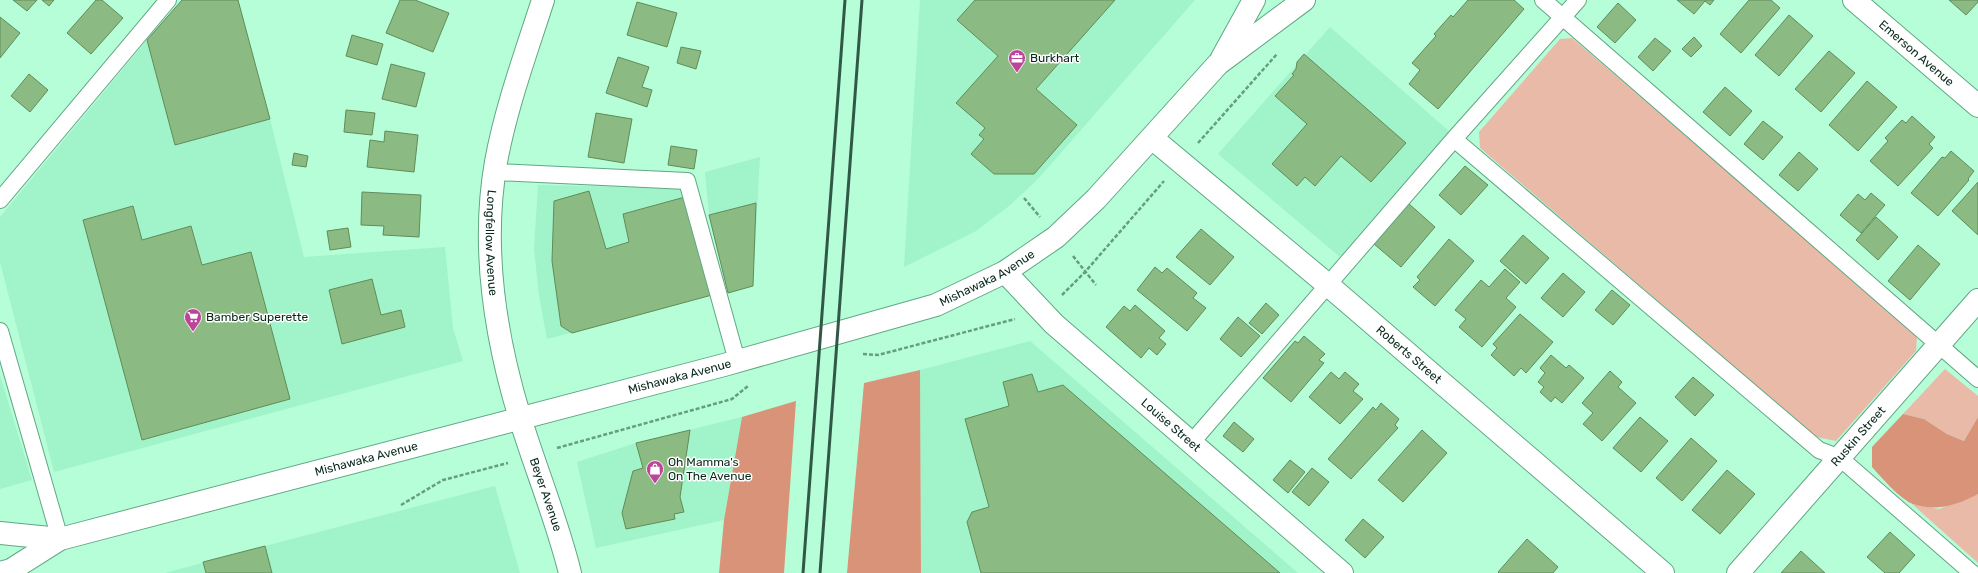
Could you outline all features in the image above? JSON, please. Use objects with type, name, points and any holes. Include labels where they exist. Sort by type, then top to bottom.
[{"type":"street","name":"Longfellow Avenue","points":[[520,417],[502,348],[490,274],[491,212],[495,172],[510,108],[543,0]]},
{"type":"street","name":"Mishawaka Avenue","points":[[1218,64],[1254,0]]},
{"type":"street","name":"Mishawaka Avenue","points":[[0,573],[11,570],[60,539],[737,361],[936,305],[1005,272],[1059,234],[1096,199],[1218,64],[1304,0]]},
{"type":"street","name":"Emerson Avenue","points":[[1854,0],[1978,106]]},
{"type":"street","name":"Roberts Street","points":[[1152,138],[1328,285],[1663,573]]},
{"type":"street","name":"Louise Street","points":[[1005,272],[1054,324],[1342,573]]},
{"type":"street","name":"Ruskin Street","points":[[1738,573],[1978,300]]},
{"type":"street","name":"Beyer Avenue","points":[[520,417],[564,549],[570,573]]},
{"type":"street","name":"Mishawaka Avenue","points":[[0,533],[60,539]]},
{"type":"lane","points":[[0,200],[168,0]]},
{"type":"lane","points":[[1543,0],[1978,379]]},
{"type":"lane","points":[[1192,442],[1454,139],[1578,0]]},
{"type":"lane","points":[[1454,139],[1819,450],[1840,458],[1972,573]]},
{"type":"lane","points":[[495,172],[687,181],[737,361]]},
{"type":"lane","points":[[0,331],[60,539]]},
{"type":"path","points":[[856,353],[878,355],[1016,319]]},
{"type":"path","points":[[569,445],[732,399],[750,385]]},
{"type":"path","points":[[401,505],[443,480],[496,466]]},
{"type":"shaded area","points":[[182,0],[238,0],[270,119],[304,257],[445,247],[453,328],[463,361],[54,472],[0,262],[0,217]]},
{"type":"shaded area","points":[[920,0],[1195,0],[1037,180],[1009,206],[976,231],[904,267]]},
{"type":"shaded area","points":[[1330,27],[1450,132],[1340,257],[1218,154]]},
{"type":"shaded area","points":[[1572,38],[1906,325],[1917,338],[1916,351],[1836,441],[1816,437],[1480,148],[1479,132],[1560,39]]},
{"type":"shaded area","points":[[760,157],[753,286],[728,293],[709,215],[705,172]]},
{"type":"shaded area","points":[[538,185],[683,188],[716,294],[547,339],[539,296],[534,249]]},
{"type":"shaded area","points":[[1030,341],[1298,573],[921,573],[920,370]]},
{"type":"shaded area","points":[[1945,369],[1978,396],[1978,417],[1964,441],[1947,434],[1924,419],[1903,414]]},
{"type":"shaded area","points":[[920,370],[921,573],[847,573],[864,383]]},
{"type":"shaded area","points":[[0,375],[32,480],[0,489]]},
{"type":"shaded area","points":[[796,401],[784,573],[719,573],[724,520],[742,417]]},
{"type":"shaded area","points":[[1903,414],[1924,419],[1947,434],[1964,441],[1978,417],[1978,494],[1946,506],[1921,506],[1908,502],[1885,482],[1872,467],[1872,447]]},
{"type":"shaded area","points":[[742,417],[724,520],[596,548],[577,462],[636,443]]},
{"type":"shaded area","points":[[495,486],[520,573],[165,573],[265,546]]},
{"type":"shaded area","points":[[1978,494],[1978,563],[1912,504],[1939,509]]},
{"type":"building","points":[[13,0],[37,0],[27,11]]},
{"type":"building","points":[[42,0],[54,0],[49,6]]},
{"type":"building","points":[[96,0],[102,0],[123,18],[91,54],[67,33]]},
{"type":"building","points":[[182,0],[238,0],[270,119],[175,145],[147,40]]},
{"type":"building","points":[[400,0],[415,0],[449,13],[433,52],[386,33]]},
{"type":"building","name":"Burkhart","points":[[975,0],[1115,0],[1036,89],[1077,125],[1034,174],[994,174],[971,154],[984,139],[979,135],[985,128],[956,103],[998,56],[957,20]]},
{"type":"building","points":[[1468,0],[1514,0],[1524,9],[1438,109],[1409,84],[1420,70],[1412,63],[1436,36],[1434,34],[1451,15],[1453,17]]},
{"type":"building","points":[[1677,0],[1714,0],[1710,5],[1705,1],[1694,14]]},
{"type":"building","points":[[1749,0],[1771,0],[1780,8],[1741,53],[1720,34]]},
{"type":"building","points":[[1949,0],[1978,0],[1978,2],[1966,15]]},
{"type":"building","points":[[637,2],[677,13],[667,47],[627,35]]},
{"type":"building","points":[[1618,3],[1636,20],[1615,43],[1597,27]]},
{"type":"building","points":[[1789,15],[1813,36],[1779,76],[1755,55]]},
{"type":"building","points":[[0,17],[20,33],[0,58]]},
{"type":"building","points":[[352,35],[383,44],[377,65],[346,56]]},
{"type":"building","points":[[1694,37],[1702,46],[1691,57],[1682,49]]},
{"type":"building","points":[[1655,38],[1671,51],[1653,71],[1638,57]]},
{"type":"building","points":[[681,47],[701,51],[696,69],[677,63]]},
{"type":"building","points":[[1829,51],[1855,73],[1821,112],[1795,89]]},
{"type":"building","points":[[1304,54],[1406,143],[1371,182],[1341,156],[1315,186],[1305,177],[1297,186],[1272,164],[1307,124],[1275,96],[1294,75],[1292,74],[1296,69],[1297,62]]},
{"type":"building","points":[[618,57],[649,67],[642,87],[652,90],[647,107],[606,93]]},
{"type":"building","points":[[391,64],[425,73],[416,107],[382,99]]},
{"type":"building","points":[[29,74],[48,90],[30,112],[11,96]]},
{"type":"building","points":[[1867,81],[1897,107],[1858,151],[1829,125]]},
{"type":"building","points":[[1725,87],[1752,111],[1730,136],[1703,112]]},
{"type":"building","points":[[346,110],[375,113],[372,135],[344,132]]},
{"type":"building","points":[[596,113],[632,119],[624,163],[588,157]]},
{"type":"building","points":[[1912,116],[1935,137],[1929,144],[1933,148],[1898,186],[1870,161],[1888,141],[1885,138],[1902,120],[1906,123]]},
{"type":"building","points":[[1763,121],[1783,137],[1763,160],[1744,144]]},
{"type":"building","points":[[385,131],[418,135],[414,172],[367,167],[370,140],[384,142]]},
{"type":"building","points":[[671,146],[697,150],[694,169],[668,165]]},
{"type":"building","points":[[1951,151],[1974,171],[1968,179],[1969,180],[1938,216],[1911,193],[1942,157],[1945,158]]},
{"type":"building","points":[[1799,152],[1818,169],[1798,191],[1779,175]]},
{"type":"building","points":[[294,153],[308,156],[306,167],[292,165]]},
{"type":"building","points":[[1465,166],[1488,185],[1461,215],[1439,195]]},
{"type":"building","points":[[1978,182],[1978,235],[1952,211]]},
{"type":"building","points":[[589,191],[606,249],[629,242],[623,214],[685,197],[712,295],[572,333],[561,326],[552,261],[554,201]]},
{"type":"building","points":[[362,192],[421,195],[419,237],[383,235],[384,226],[361,225]]},
{"type":"building","points":[[1871,193],[1885,205],[1861,233],[1840,215],[1858,194],[1865,200]]},
{"type":"building","points":[[756,203],[753,286],[728,293],[709,215]]},
{"type":"building","points":[[1408,203],[1435,227],[1401,267],[1374,244]]},
{"type":"building","name":"Bamber Superette","points":[[133,206],[142,240],[191,226],[202,265],[251,252],[290,399],[142,440],[83,220]]},
{"type":"building","points":[[1876,217],[1898,237],[1878,260],[1856,240]]},
{"type":"building","points":[[348,228],[351,247],[330,250],[327,231]]},
{"type":"building","points":[[1201,229],[1234,257],[1210,285],[1176,257]]},
{"type":"building","points":[[1523,235],[1549,258],[1526,284],[1500,261]]},
{"type":"building","points":[[1449,239],[1474,261],[1435,306],[1413,287],[1420,280],[1417,277]]},
{"type":"building","points":[[1918,245],[1940,264],[1910,300],[1888,281]]},
{"type":"building","points":[[1155,267],[1162,273],[1167,268],[1197,293],[1193,298],[1206,308],[1187,331],[1137,290]]},
{"type":"building","points":[[1505,269],[1520,282],[1506,298],[1516,307],[1482,347],[1459,327],[1466,319],[1455,310],[1481,280],[1489,287]]},
{"type":"building","points":[[1563,273],[1585,292],[1563,317],[1541,298]]},
{"type":"building","points":[[372,279],[381,315],[401,310],[405,327],[342,344],[329,290]]},
{"type":"building","points":[[1612,290],[1630,305],[1613,325],[1595,310]]},
{"type":"building","points":[[1266,303],[1279,315],[1262,334],[1249,323]]},
{"type":"building","points":[[1135,305],[1165,331],[1159,338],[1166,344],[1157,355],[1149,348],[1141,358],[1106,327],[1124,306],[1130,311]]},
{"type":"building","points":[[1520,314],[1553,342],[1526,373],[1521,368],[1514,376],[1491,355],[1497,348],[1493,344]]},
{"type":"building","points":[[1238,317],[1260,336],[1241,357],[1220,339]]},
{"type":"building","points":[[1304,336],[1325,354],[1319,360],[1324,363],[1291,402],[1263,378],[1295,341],[1298,343]]},
{"type":"building","points":[[1551,355],[1566,368],[1569,365],[1584,378],[1562,403],[1555,397],[1551,402],[1540,392],[1544,387],[1538,382],[1545,373],[1540,368]]},
{"type":"building","points":[[1610,371],[1622,382],[1618,387],[1636,403],[1602,441],[1583,424],[1593,413],[1582,403]]},
{"type":"building","points":[[1331,372],[1339,379],[1345,372],[1359,384],[1353,391],[1363,399],[1340,424],[1309,397]]},
{"type":"building","points":[[1032,374],[1038,392],[1063,385],[1280,573],[981,573],[967,522],[972,512],[989,507],[965,419],[1009,406],[1003,382]]},
{"type":"building","points":[[1693,377],[1714,395],[1695,416],[1675,397]]},
{"type":"building","points":[[1381,403],[1399,419],[1395,425],[1398,428],[1351,479],[1328,459],[1373,407],[1376,410]]},
{"type":"building","points":[[1640,417],[1668,441],[1641,472],[1613,448]]},
{"type":"building","points":[[1234,422],[1254,439],[1243,452],[1223,436]]},
{"type":"building","name":"Oh Mamma's On The Avenue","points":[[690,430],[680,497],[684,512],[674,514],[675,519],[626,529],[622,513],[633,471],[643,468],[636,443]]},
{"type":"building","points":[[1422,430],[1447,453],[1403,502],[1378,480]]},
{"type":"building","points":[[1691,438],[1717,461],[1682,501],[1656,478]]},
{"type":"building","points":[[1290,460],[1305,472],[1288,493],[1273,480]]},
{"type":"building","points":[[1312,468],[1329,482],[1309,506],[1292,492]]},
{"type":"building","points":[[1727,470],[1755,494],[1720,534],[1692,510]]},
{"type":"building","points":[[1363,519],[1384,537],[1365,558],[1345,540]]},
{"type":"building","points":[[1890,532],[1915,555],[1899,573],[1885,573],[1867,557]]},
{"type":"building","points":[[1527,539],[1558,567],[1553,573],[1499,573],[1498,572]]},
{"type":"building","points":[[265,546],[272,573],[206,573],[203,562]]},
{"type":"building","points":[[1801,551],[1825,573],[1781,573]]},
{"type":"railway","points":[[803,573],[845,0]]},
{"type":"railway","points":[[820,573],[862,0]]},
{"type":"place","name":"Burkhart","points":[[1017,73]]},
{"type":"place","name":"Bamber Superette","points":[[193,332]]},
{"type":"place","name":"Oh Mamma's On The Avenue","points":[[655,484]]}]
